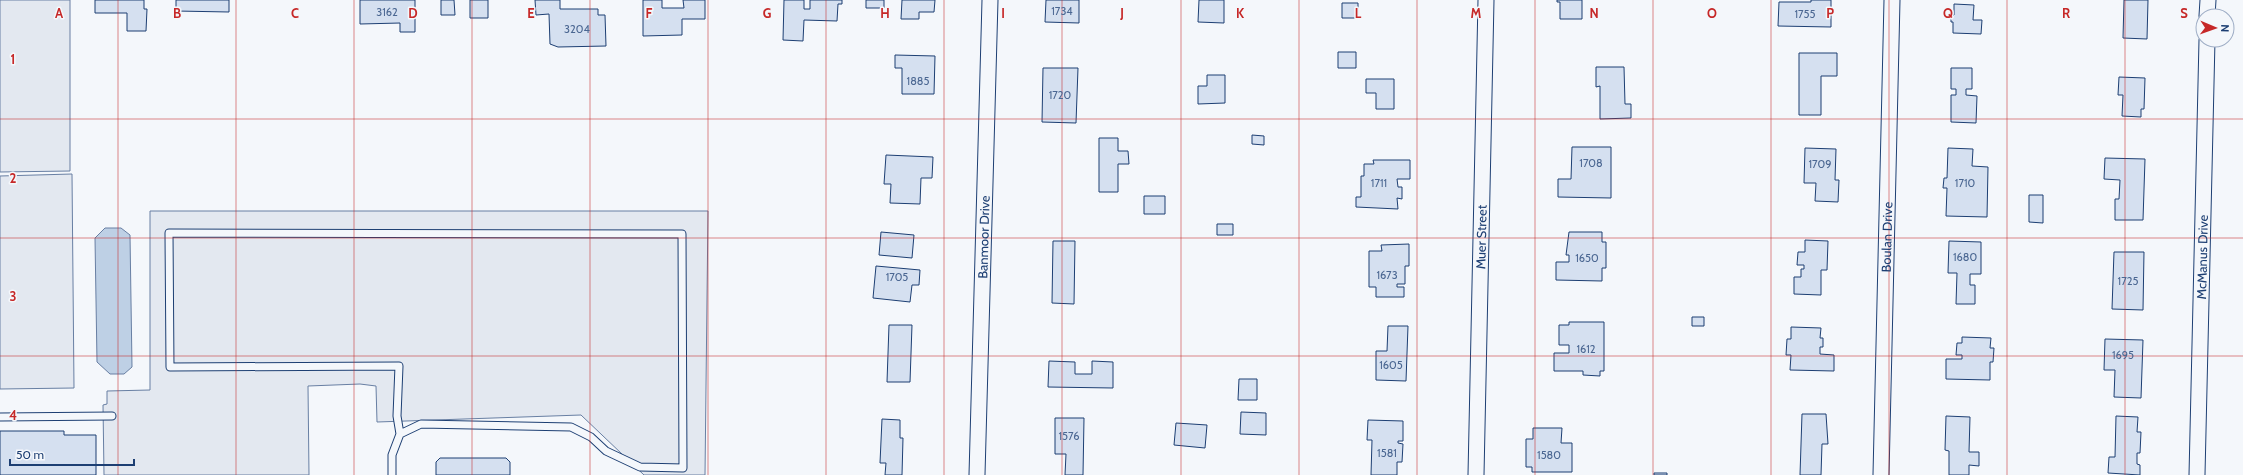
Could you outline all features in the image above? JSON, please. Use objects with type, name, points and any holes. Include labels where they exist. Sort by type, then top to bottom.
[{"type":"street","name":"Banmoor Drive","points":[[977,475],[990,0]]},
{"type":"street","name":"Muer Street","points":[[1476,475],[1486,0]]},
{"type":"street","name":"Boulan Drive","points":[[1881,475],[1892,0]]},
{"type":"street","name":"McManus Drive","points":[[2197,475],[2207,48]]},
{"type":"lane","points":[[392,475],[392,455],[400,434],[397,416],[399,366],[170,367],[169,233],[682,234],[683,468],[640,467],[606,451],[591,437],[571,427],[421,424],[400,434]]},
{"type":"lane","points":[[0,417],[112,416]]},
{"type":"shaded area","points":[[0,0],[70,0],[70,171],[0,172]]},
{"type":"shaded area","points":[[72,174],[74,388],[0,389],[0,176]]},
{"type":"shaded area","points":[[150,211],[708,211],[705,475],[644,475],[581,415],[377,422],[376,386],[360,384],[308,386],[309,475],[104,475],[103,405],[107,404],[107,391],[150,390]]},
{"type":"water","points":[[105,228],[121,228],[130,235],[132,367],[124,374],[110,374],[97,362],[95,238]]},
{"type":"building","points":[[95,0],[144,0],[144,9],[147,9],[146,31],[127,31],[127,13],[95,13]]},
{"type":"building","points":[[176,0],[229,0],[229,12],[176,11]]},
{"type":"building","points":[[360,0],[415,0],[415,32],[400,32],[400,23],[360,24]]},
{"type":"building","points":[[441,0],[454,0],[455,15],[441,15]]},
{"type":"building","points":[[470,0],[488,0],[488,18],[470,18]]},
{"type":"building","points":[[535,0],[560,0],[560,9],[598,9],[598,15],[605,15],[606,46],[558,47],[550,44],[549,14],[536,15]]},
{"type":"building","points":[[643,0],[662,0],[662,8],[684,8],[683,0],[705,0],[705,19],[682,19],[682,35],[643,36]]},
{"type":"building","points":[[784,0],[804,0],[804,9],[810,9],[810,0],[842,0],[842,4],[838,4],[837,21],[804,20],[803,41],[783,40]]},
{"type":"building","points":[[866,0],[884,0],[884,8],[866,8]]},
{"type":"building","points":[[902,0],[935,0],[934,12],[919,12],[919,19],[901,19]]},
{"type":"building","points":[[1046,0],[1079,0],[1079,23],[1045,22]]},
{"type":"building","points":[[1199,0],[1224,0],[1224,23],[1198,22]]},
{"type":"building","points":[[1557,0],[1582,0],[1582,19],[1560,19],[1560,2],[1557,2]]},
{"type":"building","points":[[1811,0],[1831,0],[1831,27],[1778,26],[1779,2],[1811,2]]},
{"type":"building","points":[[2124,0],[2148,0],[2147,39],[2123,38]]},
{"type":"building","points":[[1342,3],[1358,3],[1358,18],[1342,18]]},
{"type":"building","points":[[1954,4],[1974,5],[1973,20],[1982,20],[1981,34],[1953,33],[1953,22],[1951,22],[1951,15],[1954,15]]},
{"type":"building","points":[[1338,52],[1356,52],[1356,68],[1338,68]]},
{"type":"building","points":[[1799,53],[1837,53],[1837,76],[1821,76],[1821,115],[1799,115]]},
{"type":"building","points":[[895,55],[935,56],[934,94],[902,94],[902,68],[895,68]]},
{"type":"building","points":[[1596,67],[1624,67],[1625,104],[1631,104],[1631,118],[1600,119],[1600,86],[1596,87]]},
{"type":"building","points":[[1043,68],[1078,68],[1076,123],[1042,122]]},
{"type":"building","points":[[1951,68],[1972,68],[1972,89],[1966,89],[1966,95],[1977,96],[1976,123],[1951,122],[1951,95],[1956,95],[1956,89],[1951,89]]},
{"type":"building","points":[[1207,75],[1225,75],[1225,103],[1198,104],[1198,86],[1207,86]]},
{"type":"building","points":[[2119,77],[2145,78],[2144,109],[2141,109],[2141,117],[2122,116],[2123,95],[2118,95]]},
{"type":"building","points":[[1366,79],[1394,79],[1394,109],[1376,109],[1376,93],[1366,93]]},
{"type":"building","points":[[1252,135],[1264,136],[1264,145],[1252,144]]},
{"type":"building","points":[[1099,138],[1118,138],[1118,151],[1128,151],[1129,164],[1118,164],[1118,192],[1099,192]]},
{"type":"building","points":[[1572,147],[1611,147],[1611,198],[1558,197],[1558,179],[1571,179]]},
{"type":"building","points":[[1805,148],[1836,149],[1835,180],[1839,180],[1838,202],[1815,201],[1816,183],[1804,183]]},
{"type":"building","points":[[1948,148],[1973,149],[1972,166],[1988,167],[1987,217],[1946,216],[1947,188],[1943,188],[1944,178],[1947,178]]},
{"type":"building","points":[[886,155],[933,157],[932,178],[921,178],[920,204],[890,203],[891,184],[884,184]]},
{"type":"building","points":[[2105,158],[2145,159],[2143,220],[2115,220],[2115,199],[2119,199],[2120,180],[2104,179]]},
{"type":"building","points":[[1373,160],[1410,160],[1410,179],[1397,179],[1398,187],[1402,187],[1402,199],[1397,198],[1398,209],[1356,207],[1356,197],[1361,197],[1361,176],[1364,176],[1364,164],[1374,164]]},
{"type":"building","points":[[2029,195],[2043,195],[2043,223],[2029,222]]},
{"type":"building","points":[[1144,196],[1165,196],[1165,214],[1144,214]]},
{"type":"building","points":[[1217,224],[1233,224],[1233,235],[1217,235]]},
{"type":"building","points":[[881,232],[914,235],[912,258],[879,255]]},
{"type":"building","points":[[1569,232],[1602,232],[1602,242],[1606,242],[1606,268],[1602,268],[1602,281],[1556,280],[1556,262],[1569,262],[1569,255],[1566,255]]},
{"type":"building","points":[[1805,240],[1828,241],[1827,270],[1821,270],[1821,295],[1794,294],[1794,277],[1801,277],[1801,269],[1804,269],[1804,265],[1797,265],[1798,252],[1805,252]]},
{"type":"building","points":[[1053,241],[1075,241],[1074,304],[1052,303]]},
{"type":"building","points":[[1949,241],[1981,242],[1981,274],[1970,274],[1970,285],[1975,285],[1975,304],[1956,304],[1957,273],[1948,273]]},
{"type":"building","points":[[1409,244],[1409,266],[1405,266],[1405,284],[1397,284],[1397,287],[1404,287],[1404,297],[1376,297],[1376,287],[1369,287],[1369,251],[1382,251],[1381,245]]},
{"type":"building","points":[[2114,252],[2144,252],[2143,310],[2112,309]]},
{"type":"building","points":[[876,266],[920,270],[919,285],[912,285],[910,302],[873,298]]},
{"type":"building","points":[[1692,317],[1704,317],[1704,326],[1692,326]]},
{"type":"building","points":[[1569,322],[1604,322],[1604,371],[1600,371],[1600,376],[1583,375],[1583,371],[1554,371],[1554,353],[1569,353],[1569,345],[1559,345],[1559,325],[1569,325]]},
{"type":"building","points":[[889,325],[912,325],[910,382],[887,382]]},
{"type":"building","points":[[1388,326],[1408,326],[1406,381],[1376,380],[1376,351],[1387,351]]},
{"type":"building","points":[[1791,327],[1821,328],[1820,338],[1823,338],[1823,347],[1820,347],[1820,354],[1834,355],[1834,371],[1790,370],[1791,355],[1786,355],[1787,339],[1791,339]]},
{"type":"building","points":[[1962,337],[1991,338],[1990,348],[1994,348],[1993,362],[1990,362],[1990,380],[1946,379],[1946,359],[1962,359],[1962,355],[1956,355],[1957,343],[1962,343]]},
{"type":"building","points":[[2105,339],[2143,340],[2141,398],[2114,397],[2115,370],[2104,370]]},
{"type":"building","points":[[1049,361],[1075,362],[1075,374],[1092,374],[1092,361],[1113,362],[1113,388],[1048,387]]},
{"type":"building","points":[[1239,379],[1257,379],[1257,400],[1238,400]]},
{"type":"building","points":[[1241,412],[1266,413],[1266,435],[1240,434]]},
{"type":"building","points":[[1802,414],[1826,414],[1828,444],[1822,444],[1821,475],[1800,475]]},
{"type":"building","points":[[1946,416],[1970,417],[1969,452],[1979,452],[1979,466],[1969,465],[1969,475],[1949,475],[1949,451],[1945,450]]},
{"type":"building","points":[[2116,416],[2138,417],[2137,432],[2141,432],[2140,453],[2137,453],[2137,464],[2140,465],[2140,475],[2108,473],[2109,457],[2115,457]]},
{"type":"building","points":[[1055,418],[1084,418],[1083,475],[1065,475],[1066,454],[1055,454]]},
{"type":"building","points":[[882,419],[900,420],[900,438],[903,438],[902,475],[885,475],[886,463],[880,463]]},
{"type":"building","points":[[1368,420],[1403,421],[1403,441],[1398,441],[1398,443],[1403,444],[1402,462],[1397,462],[1397,475],[1371,475],[1372,440],[1367,440]]},
{"type":"building","points":[[1176,423],[1207,425],[1205,448],[1174,445]]},
{"type":"building","points":[[1533,428],[1562,428],[1561,443],[1572,443],[1572,472],[1532,472],[1532,467],[1526,467],[1526,439],[1533,439]]},
{"type":"building","points":[[0,431],[64,431],[64,435],[96,435],[96,475],[0,475]]},
{"type":"building","points":[[440,458],[506,458],[510,462],[510,475],[436,475],[436,462]]},
{"type":"building","points":[[1654,473],[1667,473],[1667,475],[1654,475]]}]
